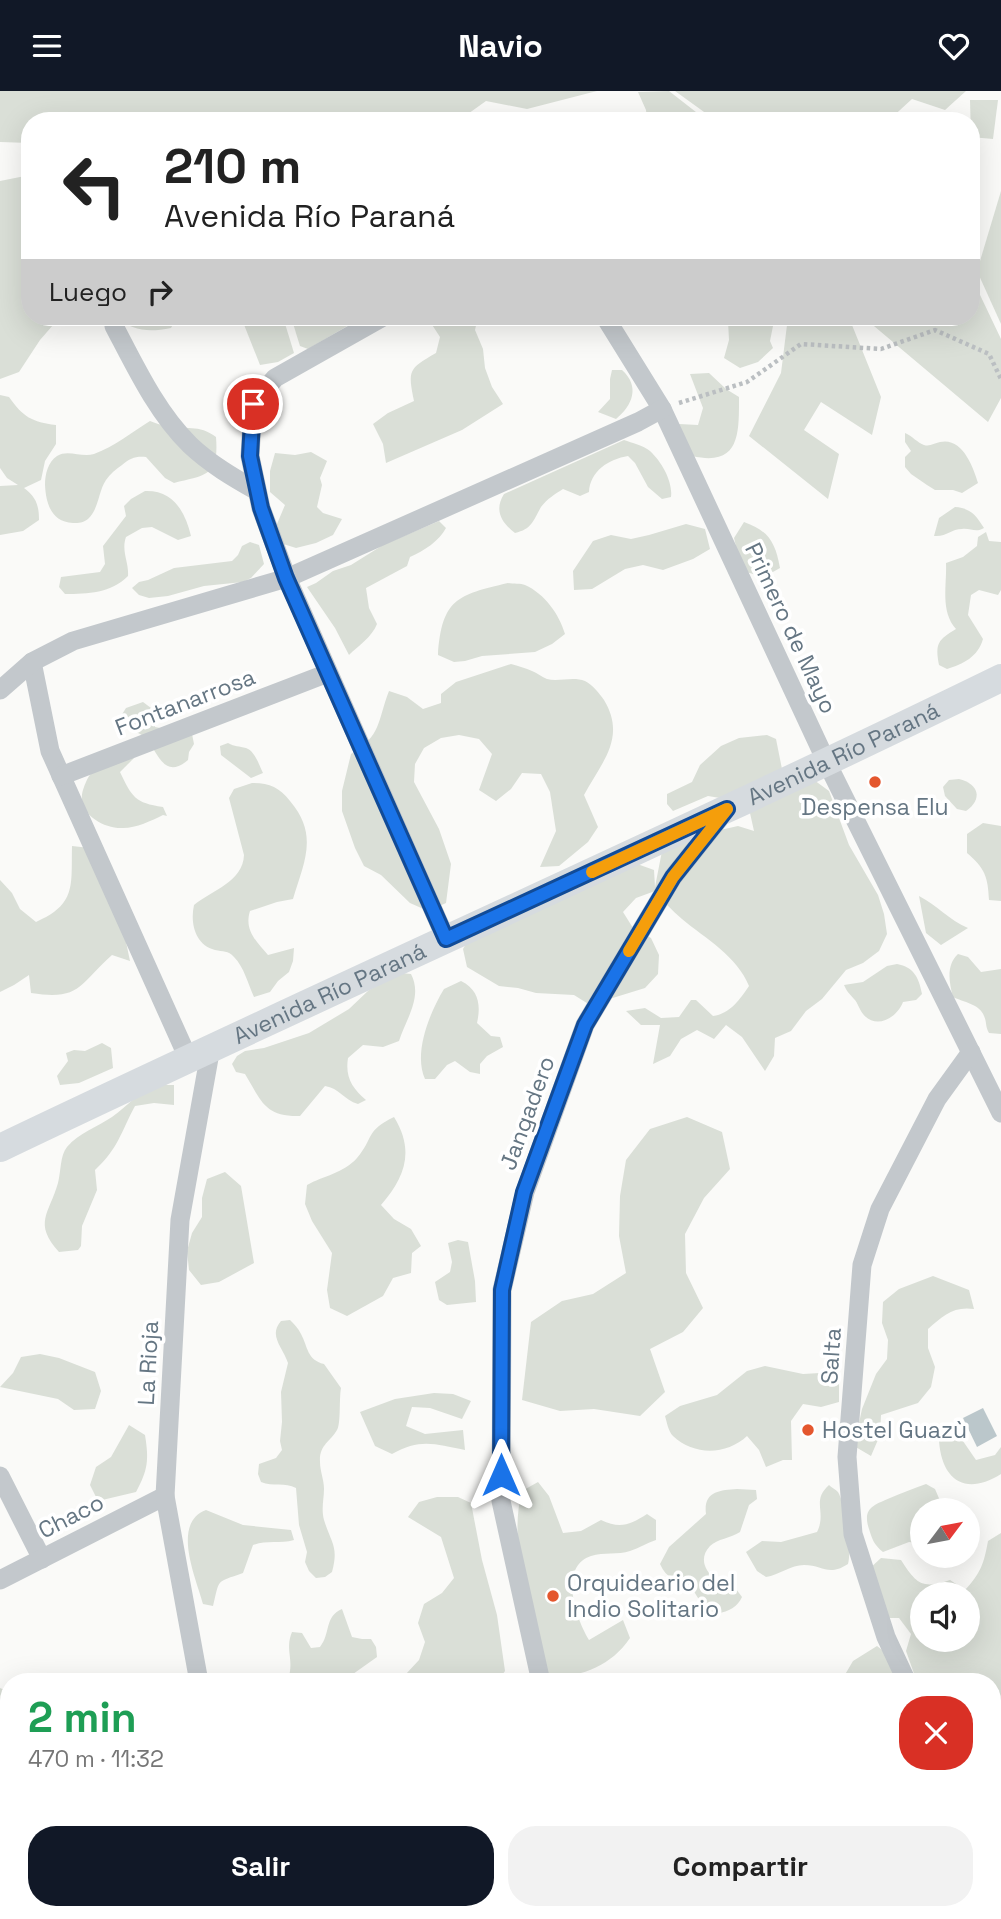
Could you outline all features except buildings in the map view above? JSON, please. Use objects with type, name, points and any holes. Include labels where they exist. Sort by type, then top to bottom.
[{"type":"main road","name":"Avenida Río Paraná","points":[[0,1148],[827,763],[1001,678]]},
{"type":"street","points":[[114,326],[160,408],[189,444],[226,474],[257,491]]},
{"type":"street","points":[[367,326],[275,378],[253,404],[250,456],[261,508],[286,578],[446,939]]},
{"type":"street","name":"Primero de Mayo","points":[[611,326],[662,409],[827,763],[1001,1113]]},
{"type":"street","points":[[0,690],[32,662],[73,641],[286,578],[662,409]]},
{"type":"street","points":[[32,662],[50,751],[200,1053]]},
{"type":"street","name":"Fontanarrosa","points":[[61,776],[328,673]]},
{"type":"street","name":"Jangadero","points":[[539,1673],[501,1501],[502,1290],[524,1192],[585,1025],[673,877],[727,809]]},
{"type":"street","name":"Salta","points":[[902,1673],[886,1637],[853,1534],[847,1457],[862,1265],[880,1209],[937,1099],[971,1052]]},
{"type":"street","name":"La Rioja","points":[[197,1673],[165,1496],[180,1220],[200,1053]]},
{"type":"street","points":[[0,1476],[43,1559]]},
{"type":"street","name":"Chaco","points":[[0,1580],[165,1496]]},
{"type":"path","points":[[662,409],[747,382],[801,344],[881,349],[935,330],[989,354],[1001,379]]},
{"type":"shaded area","points":[[0,91],[597,91],[527,109],[486,101],[471,112],[21,112],[21,143],[0,142]]},
{"type":"shaded area","points":[[669,91],[696,112],[646,112],[638,92]]},
{"type":"shaded area","points":[[675,91],[966,91],[945,110],[912,99],[898,112],[704,112]]},
{"type":"shaded area","points":[[970,100],[998,100],[993,139],[980,138],[980,112],[970,112]]},
{"type":"shaded area","points":[[21,177],[21,326],[52,326],[19,372],[0,379],[0,181]]},
{"type":"shaded area","points":[[1001,191],[1001,324],[980,278],[980,261]]},
{"type":"shaded area","points":[[980,295],[1001,339],[1001,398],[988,422],[874,326],[980,326]]},
{"type":"shaded area","points":[[129,326],[172,326],[154,330]]},
{"type":"shaded area","points":[[245,326],[286,326],[294,353],[278,362],[260,365]]},
{"type":"shaded area","points":[[294,326],[347,326],[308,349],[300,346]]},
{"type":"shaded area","points":[[433,326],[476,326],[485,368],[492,387],[503,404],[462,430],[386,463],[383,444],[373,424],[388,413],[414,401],[412,371],[436,353],[440,337]]},
{"type":"shaded area","points":[[728,326],[773,326],[770,341],[773,348],[758,362],[740,368],[724,358],[729,340]]},
{"type":"shaded area","points":[[787,326],[852,326],[881,397],[872,435],[821,402],[804,430],[839,454],[828,499],[749,436],[781,373]]},
{"type":"shaded area","points":[[612,370],[622,370],[628,376],[632,389],[627,408],[616,419],[598,412],[610,399]]},
{"type":"shaded area","points":[[709,373],[739,397],[739,411],[734,445],[720,457],[708,458],[692,456],[679,424],[698,425],[703,408],[690,374]]},
{"type":"shaded area","points":[[0,395],[9,397],[29,417],[56,425],[56,444],[45,461],[41,480],[24,488],[36,502],[39,520],[23,531],[0,535],[0,486],[18,485],[7,478],[0,468]]},
{"type":"shaded area","points":[[150,421],[198,429],[216,437],[213,467],[203,475],[174,483],[165,478],[146,457],[133,458],[108,478],[88,519],[73,523],[59,519],[48,505],[45,485],[51,462],[66,453],[94,454]]},
{"type":"shaded area","points":[[905,433],[926,445],[940,442],[955,444],[970,461],[978,483],[962,493],[935,490],[927,485],[905,467],[905,457],[911,451],[905,442]]},
{"type":"shaded area","points":[[624,440],[650,451],[668,479],[671,497],[662,499],[648,487],[628,456],[602,467],[593,478],[589,492],[580,496],[563,489],[554,495],[543,504],[525,529],[515,533],[506,525],[499,510],[504,494]]},
{"type":"shaded area","points":[[311,452],[327,461],[320,478],[322,485],[317,507],[323,513],[342,519],[333,535],[296,548],[277,542],[277,524],[285,505],[270,492],[270,471],[275,453],[295,455]]},
{"type":"shaded area","points":[[145,491],[170,498],[185,518],[191,536],[178,540],[152,527],[142,528],[126,537],[124,547],[128,576],[121,582],[91,593],[65,594],[59,587],[61,577],[100,572],[105,564],[103,546],[126,516],[124,506]]},
{"type":"shaded area","points":[[955,507],[972,513],[984,528],[958,529],[934,536],[939,518]]},
{"type":"shaded area","points":[[439,521],[446,528],[435,541],[410,557],[407,566],[366,588],[369,608],[377,624],[349,655],[335,628],[307,587],[383,545]]},
{"type":"shaded area","points":[[744,522],[765,534],[776,551],[780,568],[764,577],[746,572],[738,555],[734,538]]},
{"type":"shaded area","points":[[686,524],[705,529],[710,549],[693,559],[663,570],[643,565],[625,569],[592,589],[574,590],[573,571],[593,541],[611,535],[631,539]]},
{"type":"shaded area","points":[[986,532],[989,541],[1001,542],[1001,590],[998,595],[979,590],[971,595],[968,615],[983,639],[978,651],[969,659],[947,669],[939,665],[937,652],[942,639],[956,629],[946,606],[946,563],[963,557],[977,546],[978,537]]},
{"type":"shaded area","points":[[250,542],[259,545],[264,564],[251,578],[243,582],[204,586],[149,598],[139,595],[132,588],[139,582],[174,568],[232,561],[242,546]]},
{"type":"shaded area","points":[[508,583],[523,584],[545,599],[559,619],[565,634],[535,652],[482,656],[454,662],[438,655],[443,622],[455,603],[476,591]]},
{"type":"shaded area","points":[[511,664],[547,679],[585,681],[604,700],[613,726],[612,738],[604,761],[584,795],[598,827],[588,842],[559,866],[540,867],[556,831],[550,792],[541,774],[522,773],[511,789],[496,801],[479,790],[492,754],[479,739],[459,735],[441,738],[424,748],[415,764],[414,782],[439,829],[451,864],[446,903],[428,911],[410,903],[381,875],[364,866],[355,848],[342,811],[342,791],[351,754],[373,734],[389,691],[407,697],[423,709],[441,703],[441,694],[456,682]]},
{"type":"shaded area","points":[[143,702],[151,708],[155,727],[192,734],[194,744],[188,760],[179,766],[166,765],[143,736],[123,726],[121,716],[126,708]]},
{"type":"shaded area","points":[[767,735],[776,739],[782,769],[726,799],[708,796],[673,811],[667,804],[667,794],[692,782],[700,765],[721,746],[739,738]]},
{"type":"shaded area","points":[[228,743],[252,752],[263,773],[251,778],[221,755],[220,746]]},
{"type":"shaded area","points":[[129,750],[134,758],[120,772],[128,787],[140,801],[163,807],[167,816],[163,815],[131,827],[105,825],[86,811],[82,796],[86,783],[91,774]]},
{"type":"shaded area","points":[[959,779],[971,784],[976,792],[975,802],[966,811],[957,809],[945,796],[943,787],[949,780]]},
{"type":"shaded area","points":[[814,780],[829,791],[849,845],[878,895],[887,934],[879,951],[863,963],[846,970],[822,999],[806,1011],[791,1031],[775,1038],[774,1056],[765,1071],[742,1037],[726,1025],[714,1039],[697,1030],[681,1039],[670,1056],[653,1064],[660,1025],[641,1025],[626,1011],[645,1008],[661,1018],[679,1017],[691,1000],[696,1000],[713,1016],[719,1015],[738,1001],[749,986],[744,975],[729,957],[678,916],[655,891],[636,898],[623,912],[633,928],[651,938],[659,955],[658,974],[645,988],[590,1005],[574,995],[536,993],[499,986],[467,967],[463,949],[472,933],[626,860],[654,870],[655,887],[662,851],[698,835],[738,826],[754,831],[750,813],[762,798]]},
{"type":"shaded area","points":[[252,783],[264,784],[282,792],[299,813],[307,837],[305,861],[293,899],[250,911],[250,930],[268,955],[294,948],[289,972],[270,992],[254,997],[237,961],[230,953],[215,950],[203,943],[196,932],[193,919],[194,905],[225,885],[242,864],[244,855],[229,798],[234,789]]},
{"type":"shaded area","points":[[983,823],[1001,826],[1001,901],[989,900],[984,873],[967,853],[967,834]]},
{"type":"shaded area","points":[[72,846],[90,848],[126,942],[130,961],[112,955],[78,988],[60,995],[31,993],[29,975],[0,992],[0,880],[12,893],[20,909],[36,922],[59,908],[69,892]]},
{"type":"shaded area","points":[[919,896],[968,928],[941,945],[926,933]]},
{"type":"shaded area","points":[[958,954],[968,957],[981,972],[1001,969],[1001,1034],[989,1033],[979,1009],[953,997],[950,968]]},
{"type":"shaded area","points":[[897,964],[915,974],[922,994],[916,1000],[903,1002],[896,1013],[886,1020],[868,1019],[844,985],[863,982],[887,966]]},
{"type":"shaded area","points":[[401,973],[411,974],[415,991],[412,1008],[399,1041],[383,1047],[363,1045],[348,1058],[351,1082],[366,1100],[358,1104],[325,1086],[300,1116],[278,1114],[260,1099],[245,1074],[236,1072],[232,1064],[237,1056],[245,1051],[264,1048],[309,1033],[349,1009],[369,990]]},
{"type":"shaded area","points":[[461,981],[475,993],[479,1010],[477,1023],[491,1036],[500,1037],[503,1047],[487,1056],[480,1064],[480,1074],[470,1072],[455,1061],[447,1065],[435,1079],[425,1079],[422,1069],[422,1045],[433,1009],[444,989]]},
{"type":"shaded area","points":[[102,1043],[111,1048],[113,1068],[79,1083],[60,1085],[57,1076],[68,1061],[66,1053],[74,1050],[85,1051]]},
{"type":"shaded area","points":[[155,1085],[174,1085],[174,1105],[154,1103],[135,1106],[114,1147],[95,1170],[97,1190],[82,1226],[81,1246],[78,1250],[59,1252],[47,1233],[45,1218],[58,1183],[65,1150],[77,1138],[112,1117],[138,1095]]},
{"type":"shaded area","points":[[394,1117],[404,1141],[404,1163],[396,1184],[381,1205],[394,1219],[411,1229],[421,1246],[412,1253],[411,1273],[393,1278],[383,1296],[347,1316],[330,1308],[327,1290],[332,1253],[305,1204],[307,1185],[352,1163],[374,1131]]},
{"type":"shaded area","points":[[687,1117],[722,1132],[730,1169],[704,1198],[685,1234],[686,1273],[703,1308],[683,1332],[650,1349],[665,1392],[640,1416],[594,1409],[560,1411],[522,1400],[531,1322],[562,1301],[593,1294],[626,1273],[619,1236],[620,1196],[626,1160],[650,1129]]},
{"type":"shaded area","points":[[225,1172],[241,1186],[254,1263],[219,1282],[201,1285],[189,1270],[187,1251],[192,1233],[202,1217],[202,1198],[207,1179]]},
{"type":"shaded area","points":[[458,1240],[468,1242],[476,1302],[447,1305],[439,1300],[435,1282],[450,1272],[452,1262],[448,1243]]},
{"type":"shaded area","points":[[933,1276],[969,1290],[974,1309],[954,1311],[928,1329],[928,1348],[935,1367],[931,1387],[918,1403],[881,1415],[880,1435],[871,1456],[854,1446],[862,1409],[876,1374],[887,1359],[888,1340],[882,1323],[883,1302],[899,1289]]},
{"type":"shaded area","points":[[290,1320],[300,1332],[311,1356],[324,1364],[341,1388],[338,1427],[320,1456],[324,1489],[323,1516],[335,1556],[332,1572],[325,1577],[316,1578],[305,1562],[307,1552],[299,1525],[296,1488],[261,1482],[258,1474],[259,1464],[276,1458],[282,1450],[281,1392],[288,1363],[276,1332],[281,1321]]},
{"type":"shaded area","points":[[40,1354],[59,1358],[95,1372],[101,1391],[95,1409],[74,1410],[58,1399],[0,1387],[13,1373],[21,1357]]},
{"type":"shaded area","points":[[765,1366],[803,1374],[820,1373],[839,1382],[839,1402],[821,1407],[803,1404],[791,1421],[792,1460],[783,1460],[766,1467],[759,1450],[747,1436],[730,1447],[710,1451],[681,1443],[671,1434],[665,1416],[680,1406],[717,1395],[747,1371]]},
{"type":"shaded area","points":[[434,1393],[453,1394],[471,1401],[462,1419],[430,1408],[412,1407],[406,1426],[425,1434],[463,1430],[465,1450],[436,1444],[419,1444],[392,1454],[375,1446],[360,1412],[395,1399]]},
{"type":"shaded area","points":[[983,1408],[997,1436],[977,1447],[963,1418]]},
{"type":"shaded area","points":[[129,1425],[145,1435],[147,1458],[143,1477],[136,1492],[98,1501],[90,1485],[96,1467],[111,1457]]},
{"type":"shaded area","points":[[954,1428],[976,1460],[995,1455],[1001,1447],[1001,1474],[977,1484],[958,1481],[951,1475],[941,1455],[939,1441]]},
{"type":"shaded area","points":[[538,1482],[549,1496],[563,1533],[581,1531],[601,1520],[625,1525],[647,1514],[656,1520],[656,1540],[625,1552],[591,1556],[581,1562],[575,1571],[572,1582],[575,1607],[589,1640],[623,1620],[630,1638],[614,1656],[585,1672],[546,1672],[520,1558],[518,1513],[522,1491]]},
{"type":"shaded area","points":[[926,1484],[935,1489],[939,1498],[910,1498],[910,1542],[883,1552],[871,1536],[867,1522],[868,1512],[879,1503]]},
{"type":"shaded area","points":[[829,1485],[838,1492],[844,1507],[849,1539],[848,1564],[835,1570],[799,1565],[766,1577],[757,1571],[746,1552],[762,1541],[781,1542],[817,1532],[821,1518],[821,1496]]},
{"type":"shaded area","points":[[724,1490],[756,1490],[757,1499],[749,1505],[740,1532],[710,1546],[704,1560],[715,1579],[736,1589],[742,1597],[730,1610],[713,1612],[703,1605],[690,1585],[672,1578],[660,1564],[669,1547],[706,1514],[710,1497]]},
{"type":"shaded area","points":[[437,1497],[458,1497],[471,1503],[482,1560],[497,1615],[504,1673],[407,1673],[419,1660],[425,1642],[418,1623],[424,1604],[442,1593],[454,1578],[441,1537],[408,1517],[419,1502]]},
{"type":"shaded area","points":[[206,1510],[243,1525],[291,1530],[294,1540],[253,1545],[243,1573],[220,1583],[213,1606],[203,1604],[192,1566],[188,1539],[190,1527],[196,1517]]},
{"type":"shaded area","points":[[1001,1533],[1001,1673],[914,1673],[906,1651],[910,1637],[910,1652],[980,1652],[980,1582],[972,1582],[981,1567],[988,1541]]},
{"type":"shaded area","points":[[881,1558],[901,1560],[920,1582],[910,1582],[910,1633],[899,1618],[880,1618],[868,1570]]},
{"type":"shaded area","points":[[342,1609],[352,1637],[371,1639],[376,1647],[377,1657],[354,1673],[289,1673],[289,1645],[292,1632],[302,1633],[311,1648],[320,1647],[336,1612]]},
{"type":"shaded area","points":[[877,1646],[886,1653],[894,1673],[846,1673],[853,1661]]},
{"type":"slow traffic","points":[[592,872],[727,809],[673,877],[629,951]]},
{"type":"place","name":"Despensa Elu","points":[[875,782]]},
{"type":"place","name":"Hostel Guazù","points":[[808,1430]]},
{"type":"place","name":"Orquideario del Indio Solitario","points":[[553,1596]]},
{"type":"route","points":[[253,404],[250,456],[261,508],[286,578],[446,939],[727,809],[673,877],[585,1025],[524,1192],[502,1290],[501,1475]]}]
